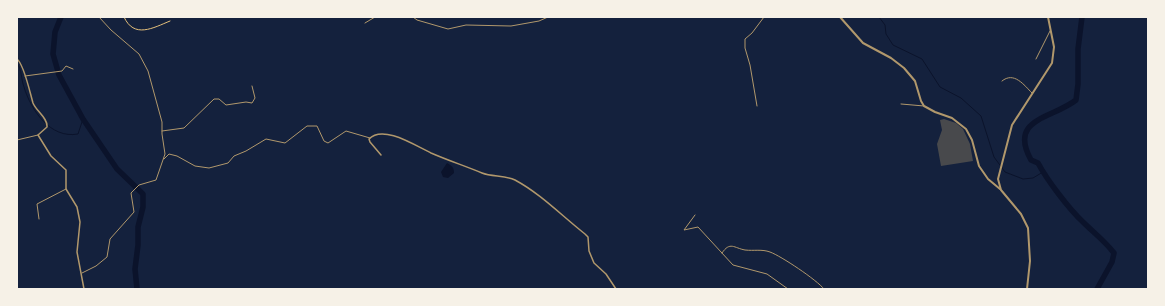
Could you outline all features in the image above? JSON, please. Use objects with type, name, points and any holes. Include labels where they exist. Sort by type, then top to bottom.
[{"type":"street","points":[[840,17],[864,43],[891,58],[904,68],[915,81],[924,106],[952,118],[966,129],[972,140],[979,166],[988,179],[1001,190],[1022,214],[1028,228],[1030,261],[1027,289]]},
{"type":"street","points":[[1001,190],[999,175],[1012,125],[1052,63],[1054,47],[1048,17]]},
{"type":"street","points":[[17,59],[22,66],[34,104],[47,125],[38,135],[51,156],[65,168],[66,189],[80,216],[77,252],[84,289]]},
{"type":"street","points":[[381,156],[370,142],[370,138],[383,135],[401,138],[430,152],[482,173],[514,180],[530,190],[588,237],[589,252],[594,263],[606,274],[616,289]]},
{"type":"lane","points":[[81,273],[96,266],[107,257],[110,239],[134,212],[130,193],[139,185],[156,180],[165,154],[160,111],[148,70],[139,54],[111,30],[100,17]]},
{"type":"lane","points":[[365,23],[375,17]]},
{"type":"lane","points":[[413,17],[417,20],[448,29],[466,25],[511,26],[539,21],[548,17]]},
{"type":"lane","points":[[757,106],[750,65],[745,48],[745,39],[752,33],[764,17]]},
{"type":"lane","points":[[1036,58],[1050,30]]},
{"type":"lane","points":[[25,76],[62,71],[66,66],[74,69]]},
{"type":"lane","points":[[1002,81],[1005,78],[1011,77],[1021,81],[1032,94]]},
{"type":"lane","points":[[162,131],[184,128],[214,99],[220,99],[226,105],[246,102],[252,103],[255,98],[252,86]]},
{"type":"lane","points":[[901,104],[924,106]]},
{"type":"lane","points":[[164,159],[169,154],[178,156],[195,166],[209,168],[228,163],[234,156],[246,151],[266,139],[285,143],[307,126],[317,126],[324,141],[328,143],[346,131],[370,138]]},
{"type":"lane","points":[[17,140],[38,135]]},
{"type":"lane","points":[[39,219],[37,204],[66,189]]},
{"type":"lane","points":[[695,215],[684,230],[698,227],[721,254],[733,265],[763,273],[788,289]]},
{"type":"lane","points":[[721,254],[728,246],[732,245],[744,250],[770,252],[816,280],[824,289]]},
{"type":"path","points":[[124,17],[131,27],[138,31],[148,30],[170,21]]},
{"type":"water","points":[[447,163],[454,171],[454,173],[448,178],[443,177],[441,172]]},
{"type":"building","points":[[944,119],[956,123],[963,129],[970,144],[973,161],[941,166],[937,144],[942,130],[940,120]]},
{"type":"waterway","points":[[61,17],[55,32],[53,54],[59,75],[83,119],[117,169],[143,194],[143,207],[138,227],[138,245],[135,269],[137,289]]},
{"type":"waterway","points":[[879,17],[885,25],[886,34],[893,45],[922,59],[940,87],[961,98],[981,116],[994,157],[1005,172],[1023,179],[1033,178],[1043,172]]},
{"type":"waterway","points":[[1082,17],[1078,49],[1078,84],[1076,100],[1036,121],[1029,128],[1025,136],[1025,146],[1031,160],[1038,163],[1065,202],[1114,253],[1112,262],[1097,289]]},
{"type":"waterway","points":[[17,63],[31,105],[43,121],[50,127],[59,132],[78,134],[83,119]]}]
